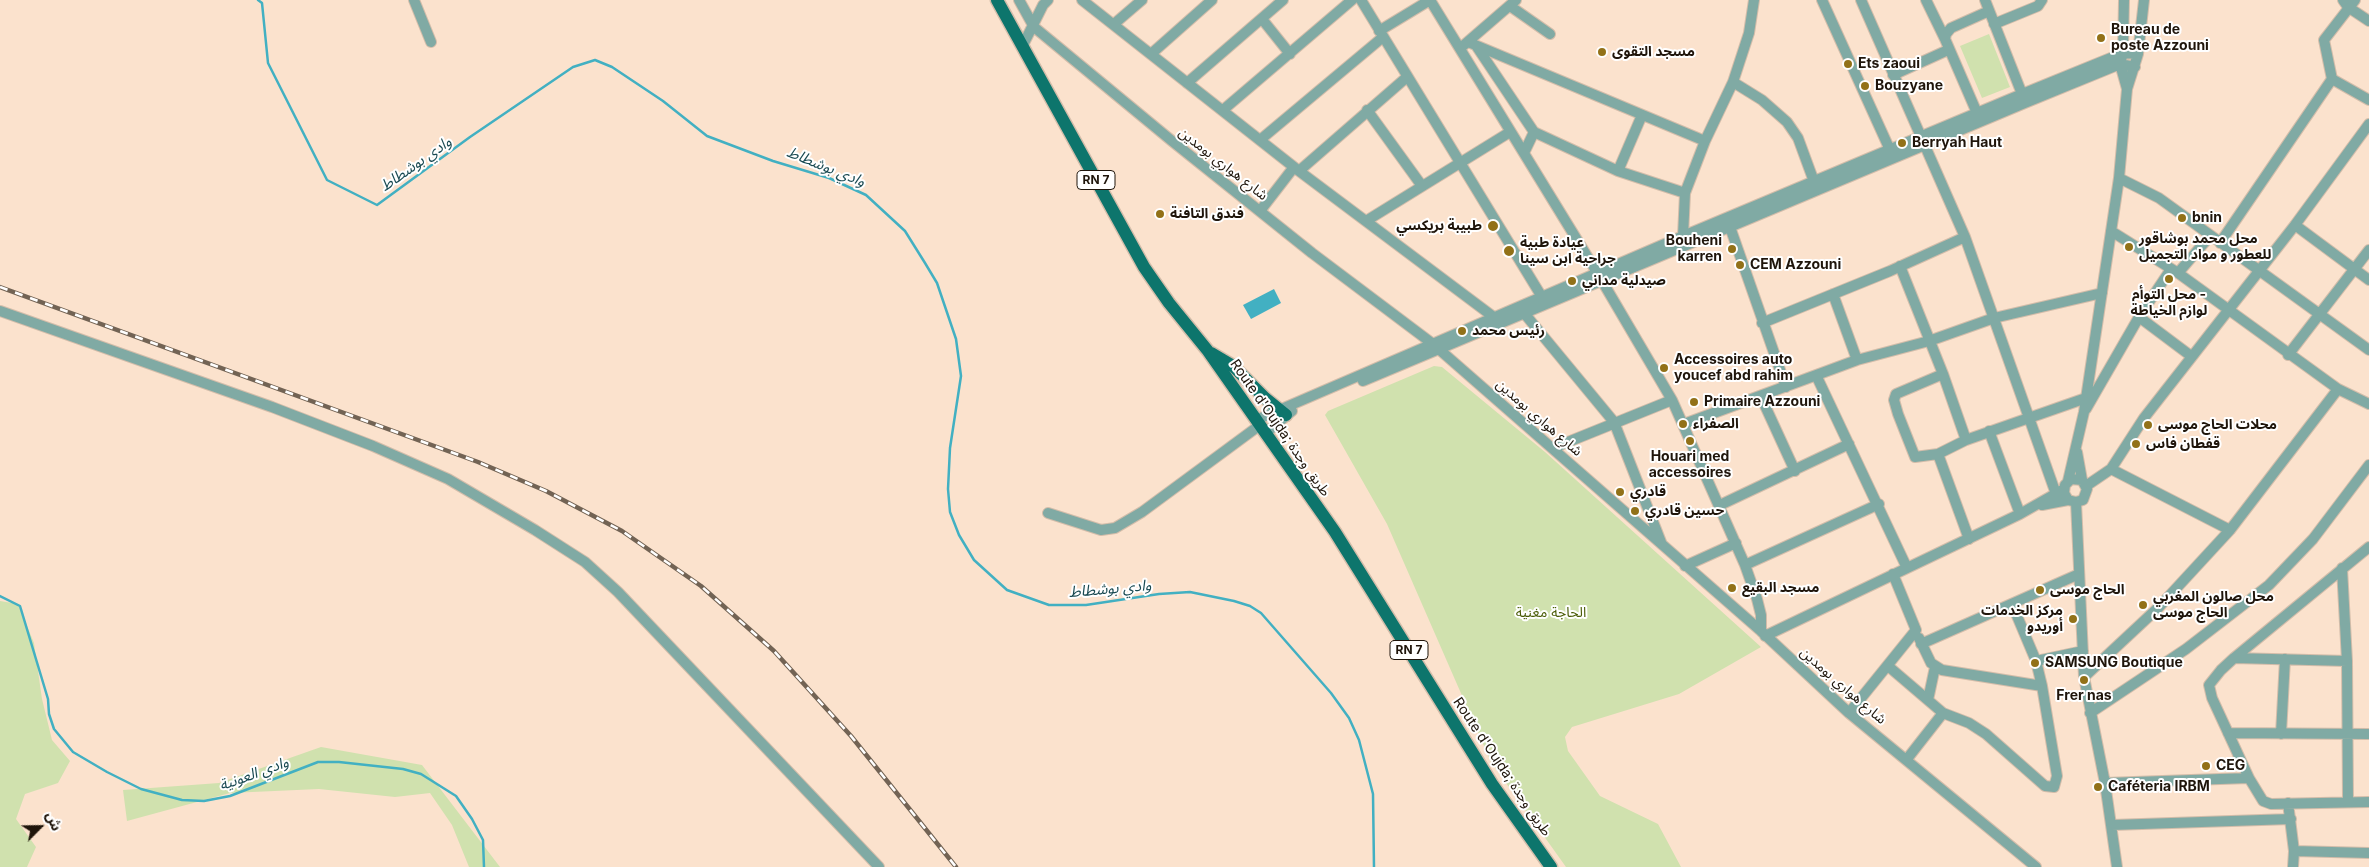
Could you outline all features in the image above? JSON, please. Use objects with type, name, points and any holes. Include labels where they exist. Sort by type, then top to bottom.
[{"type":"main road","name":"Route d'Oujda; طريق وجدة","points":[[997,0],[1144,267],[1169,304],[1208,351],[1371,588],[1492,784],[1551,867]]},
{"type":"main road","points":[[1208,351],[1233,366],[1282,412]]},
{"type":"street","points":[[414,0],[431,42]]},
{"type":"street","points":[[1082,0],[1297,169],[1495,318]]},
{"type":"street","points":[[1114,24],[1142,0]]},
{"type":"street","points":[[1151,54],[1212,0]]},
{"type":"street","points":[[1187,83],[1283,0]]},
{"type":"street","points":[[1223,110],[1352,0]]},
{"type":"street","points":[[1361,0],[1544,301]]},
{"type":"street","points":[[1260,140],[1381,34],[1430,0],[1468,45],[1534,132],[1618,171],[1685,193]]},
{"type":"street","points":[[1685,240],[1685,193],[1705,140],[1733,82],[1750,33],[1754,0]]},
{"type":"street","points":[[1822,0],[1890,150]]},
{"type":"street","points":[[1926,0],[1977,113]]},
{"type":"street","points":[[1985,0],[2023,98]]},
{"type":"street","points":[[1994,24],[2038,6],[2042,0]]},
{"type":"street","points":[[2124,0],[2120,64],[2127,90]]},
{"type":"street","points":[[2063,488],[2077,448],[2084,412],[2119,178],[2127,90],[2138,54],[2144,0]]},
{"type":"street","points":[[1864,1],[1893,75],[1965,236],[2028,418],[2063,488],[2072,501],[2079,574],[2084,677],[2105,783],[2117,867]]},
{"type":"street","points":[[1020,3],[1046,2],[1022,47]]},
{"type":"street","points":[[2220,243],[2332,79],[2324,40],[2348,2],[2369,21]]},
{"type":"street","name":"شارع هواري بومدين","points":[[1020,3],[1034,27],[1172,141],[1436,347],[1763,633],[1850,712],[2036,867]]},
{"type":"street","points":[[1468,45],[1513,3],[1550,34]]},
{"type":"street","points":[[1945,39],[1946,34],[1951,28],[1989,12]]},
{"type":"street","points":[[1262,19],[1290,54]]},
{"type":"street","points":[[1468,45],[1705,140]]},
{"type":"street","points":[[1468,45],[1510,132],[1601,278],[1672,400],[1745,565],[1757,599],[1763,633],[1907,568],[2020,514],[2034,507],[2075,479],[2084,483]]},
{"type":"street","points":[[1893,75],[1948,50]]},
{"type":"street","points":[[1048,513],[1101,530],[1115,528],[1142,512],[1282,412],[1436,347],[1495,318],[1601,278],[1685,240],[1924,141],[2122,53],[2138,54]]},
{"type":"street","points":[[1685,240],[1730,227],[1890,150],[1924,141],[1977,113],[2120,64],[2135,67]]},
{"type":"street","points":[[1260,211],[1297,169],[1407,77]]},
{"type":"street","points":[[2332,79],[2369,100]]},
{"type":"street","points":[[1733,82],[1762,100],[1787,122],[1798,138],[1816,187]]},
{"type":"street","points":[[1367,110],[1422,186]]},
{"type":"street","points":[[1618,171],[1642,115]]},
{"type":"street","points":[[2084,483],[2111,469],[2133,434],[2295,225],[2369,124]]},
{"type":"street","points":[[1366,221],[1510,132]]},
{"type":"street","points":[[1524,154],[1534,132]]},
{"type":"street","points":[[2119,178],[2159,198],[2369,350]]},
{"type":"street","points":[[2295,225],[2369,280]]},
{"type":"street","points":[[1730,227],[1762,323],[1786,387]]},
{"type":"street","points":[[2111,231],[2175,271],[2288,355],[2338,389],[2369,404]]},
{"type":"street","points":[[1762,323],[1900,266],[1965,236]]},
{"type":"street","points":[[2084,412],[2139,318],[2175,271],[2210,236]]},
{"type":"street","points":[[2288,355],[2369,250]]},
{"type":"street","points":[[1900,266],[1943,374],[1966,440]]},
{"type":"street","points":[[1833,294],[1857,360]]},
{"type":"street","points":[[1684,424],[1857,360],[1929,341],[1994,318],[2102,294]]},
{"type":"street","points":[[1436,347],[1524,314],[1544,301]]},
{"type":"street","points":[[0,311],[373,446],[441,476],[535,530],[584,562],[618,592],[878,867]]},
{"type":"street","points":[[1524,314],[1614,422],[1662,546]]},
{"type":"street","points":[[2139,318],[2192,356]]},
{"type":"street","points":[[1943,374],[1898,391],[1894,400],[1915,457],[1938,454],[1966,440],[2086,398]]},
{"type":"street","points":[[1816,375],[1879,504],[1907,568]]},
{"type":"street","points":[[2084,677],[2159,607],[2230,530],[2338,389]]},
{"type":"street","points":[[1761,397],[1795,471]]},
{"type":"street","points":[[1553,448],[1672,400]]},
{"type":"street","points":[[1261,426],[1282,412]]},
{"type":"street","points":[[1989,432],[2020,514]]},
{"type":"street","points":[[1720,505],[1850,444]]},
{"type":"street","points":[[2034,507],[2086,497],[2077,448]]},
{"type":"street","points":[[1938,454],[1969,539]]},
{"type":"street","points":[[2090,713],[2186,649],[2268,585],[2313,539],[2369,465]]},
{"type":"street","points":[[2111,469],[2230,530]]},
{"type":"street","points":[[1745,565],[1879,504]]},
{"type":"street","points":[[1686,566],[1736,543]]},
{"type":"street","points":[[2369,547],[2234,658],[2209,685],[2212,698],[2228,733],[2263,801],[2271,804],[2369,802]]},
{"type":"street","points":[[2342,568],[2347,661],[2346,734],[2348,802]]},
{"type":"street","points":[[1893,574],[1921,644],[1935,667],[1942,670],[2042,686]]},
{"type":"street","points":[[1921,644],[2079,574]]},
{"type":"street","points":[[1888,666],[1943,713],[1969,723],[1986,734],[2045,786],[2054,787],[2057,776],[2042,686],[2036,661],[2012,604]]},
{"type":"street","points":[[1850,712],[1916,630]]},
{"type":"street","points":[[2036,661],[2083,651]]},
{"type":"street","points":[[2234,658],[2347,661]]},
{"type":"street","points":[[2281,734],[2286,659]]},
{"type":"street","points":[[1928,700],[1935,667]]},
{"type":"street","points":[[1906,759],[1943,713]]},
{"type":"street","points":[[2228,733],[2369,734]]},
{"type":"street","points":[[2105,783],[2250,778]]},
{"type":"street","points":[[2288,803],[2294,851],[2293,867]]},
{"type":"street","points":[[2112,825],[2291,820]]},
{"type":"street","points":[[2294,851],[2369,853]]},
{"type":"green space","points":[[1989,34],[2010,87],[1982,98],[1960,46]]},
{"type":"green space","name":"الحاجة مغنية","points":[[1434,366],[1442,367],[1545,452],[1761,647],[1679,694],[1572,727],[1565,737],[1568,751],[1600,796],[1658,824],[1681,867],[1566,867],[1491,762],[1387,524],[1325,415],[1328,411]]},
{"type":"green space","points":[[0,601],[18,604],[34,643],[42,699],[52,740],[70,761],[58,783],[25,794],[16,819],[36,847],[27,867],[0,867]]},
{"type":"green space","points":[[321,747],[422,765],[500,867],[469,867],[452,825],[430,793],[395,797],[319,789],[230,793],[127,821],[123,790],[219,783]]},
{"type":"water","points":[[1274,289],[1281,303],[1251,319],[1243,305]]},
{"type":"waterway","name":"وادي بوشطاط","points":[[258,0],[262,3],[268,63],[327,180],[377,205],[470,137],[573,67],[595,60],[612,67],[663,101],[707,136],[773,161],[829,178],[866,195],[905,231],[937,283],[956,339],[961,376],[950,448],[948,489],[950,512],[959,535],[974,560],[1007,590],[1049,605],[1086,605],[1159,594],[1190,592],[1234,601],[1250,606],[1261,613],[1331,693],[1349,718],[1359,740],[1373,794],[1374,867]]},
{"type":"waterway","name":"وادي العونية","points":[[0,596],[20,606],[48,699],[49,714],[54,729],[73,752],[107,772],[141,789],[182,800],[204,801],[230,796],[318,762],[339,762],[403,769],[421,774],[456,796],[472,819],[483,840],[484,867]]},
{"type":"railway","points":[[0,287],[478,462],[546,491],[622,531],[701,586],[774,651],[851,736],[956,867]]},
{"type":"place","name":"Bureau de poste Azzouni","points":[[2101,38]]},
{"type":"place","name":"مسجد التقوى","points":[[1602,52]]},
{"type":"place","name":"Ets zaoui","points":[[1848,64]]},
{"type":"place","name":"Bouzyane","points":[[1865,86]]},
{"type":"place","name":"Berryah Haut","points":[[1902,143]]},
{"type":"place","name":"فندق التافنة","points":[[1160,214]]},
{"type":"place","name":"bnin","points":[[2182,218]]},
{"type":"place","name":"طبيبة بريكسي","points":[[1493,226]]},
{"type":"place","name":"محل محمد بوشاقور للعطور و مواد التجميل","points":[[2129,247]]},
{"type":"place","name":"Bouheni karren","points":[[1732,249]]},
{"type":"place","name":"عيادة طبية جراحية ابن سينا","points":[[1509,251]]},
{"type":"place","name":"CEM Azzouni","points":[[1740,265]]},
{"type":"place","name":"محل التوأم - لوازم الخياطة","points":[[2169,279]]},
{"type":"place","name":"صيدلية مداني","points":[[1572,281]]},
{"type":"place","name":"رئيس محمد","points":[[1462,331]]},
{"type":"place","name":"Accessoires auto youcef abd rahim","points":[[1664,368]]},
{"type":"place","name":"Primaire Azzouni","points":[[1694,402]]},
{"type":"place","name":"الصفراء","points":[[1683,424]]},
{"type":"place","name":"محلات الحاج موسى","points":[[2148,425]]},
{"type":"place","name":"Houari med accessoires","points":[[1690,441]]},
{"type":"place","name":"قفطان فاس","points":[[2136,444]]},
{"type":"place","name":"قادري","points":[[1620,492]]},
{"type":"place","name":"حسين قادري","points":[[1635,511]]},
{"type":"place","name":"مسجد البقيع","points":[[1732,588]]},
{"type":"place","name":"الحاج موسى","points":[[2040,590]]},
{"type":"place","name":"محل صالون المغربي الحاج موسى","points":[[2143,605]]},
{"type":"place","name":"مركز الخدمات أوريدو","points":[[2073,619]]},
{"type":"place","name":"SAMSUNG Boutique","points":[[2035,663]]},
{"type":"place","name":"Frer nas","points":[[2084,680]]},
{"type":"place","name":"CEG","points":[[2206,766]]},
{"type":"place","name":"Caféteria IRBM","points":[[2098,787]]}]
